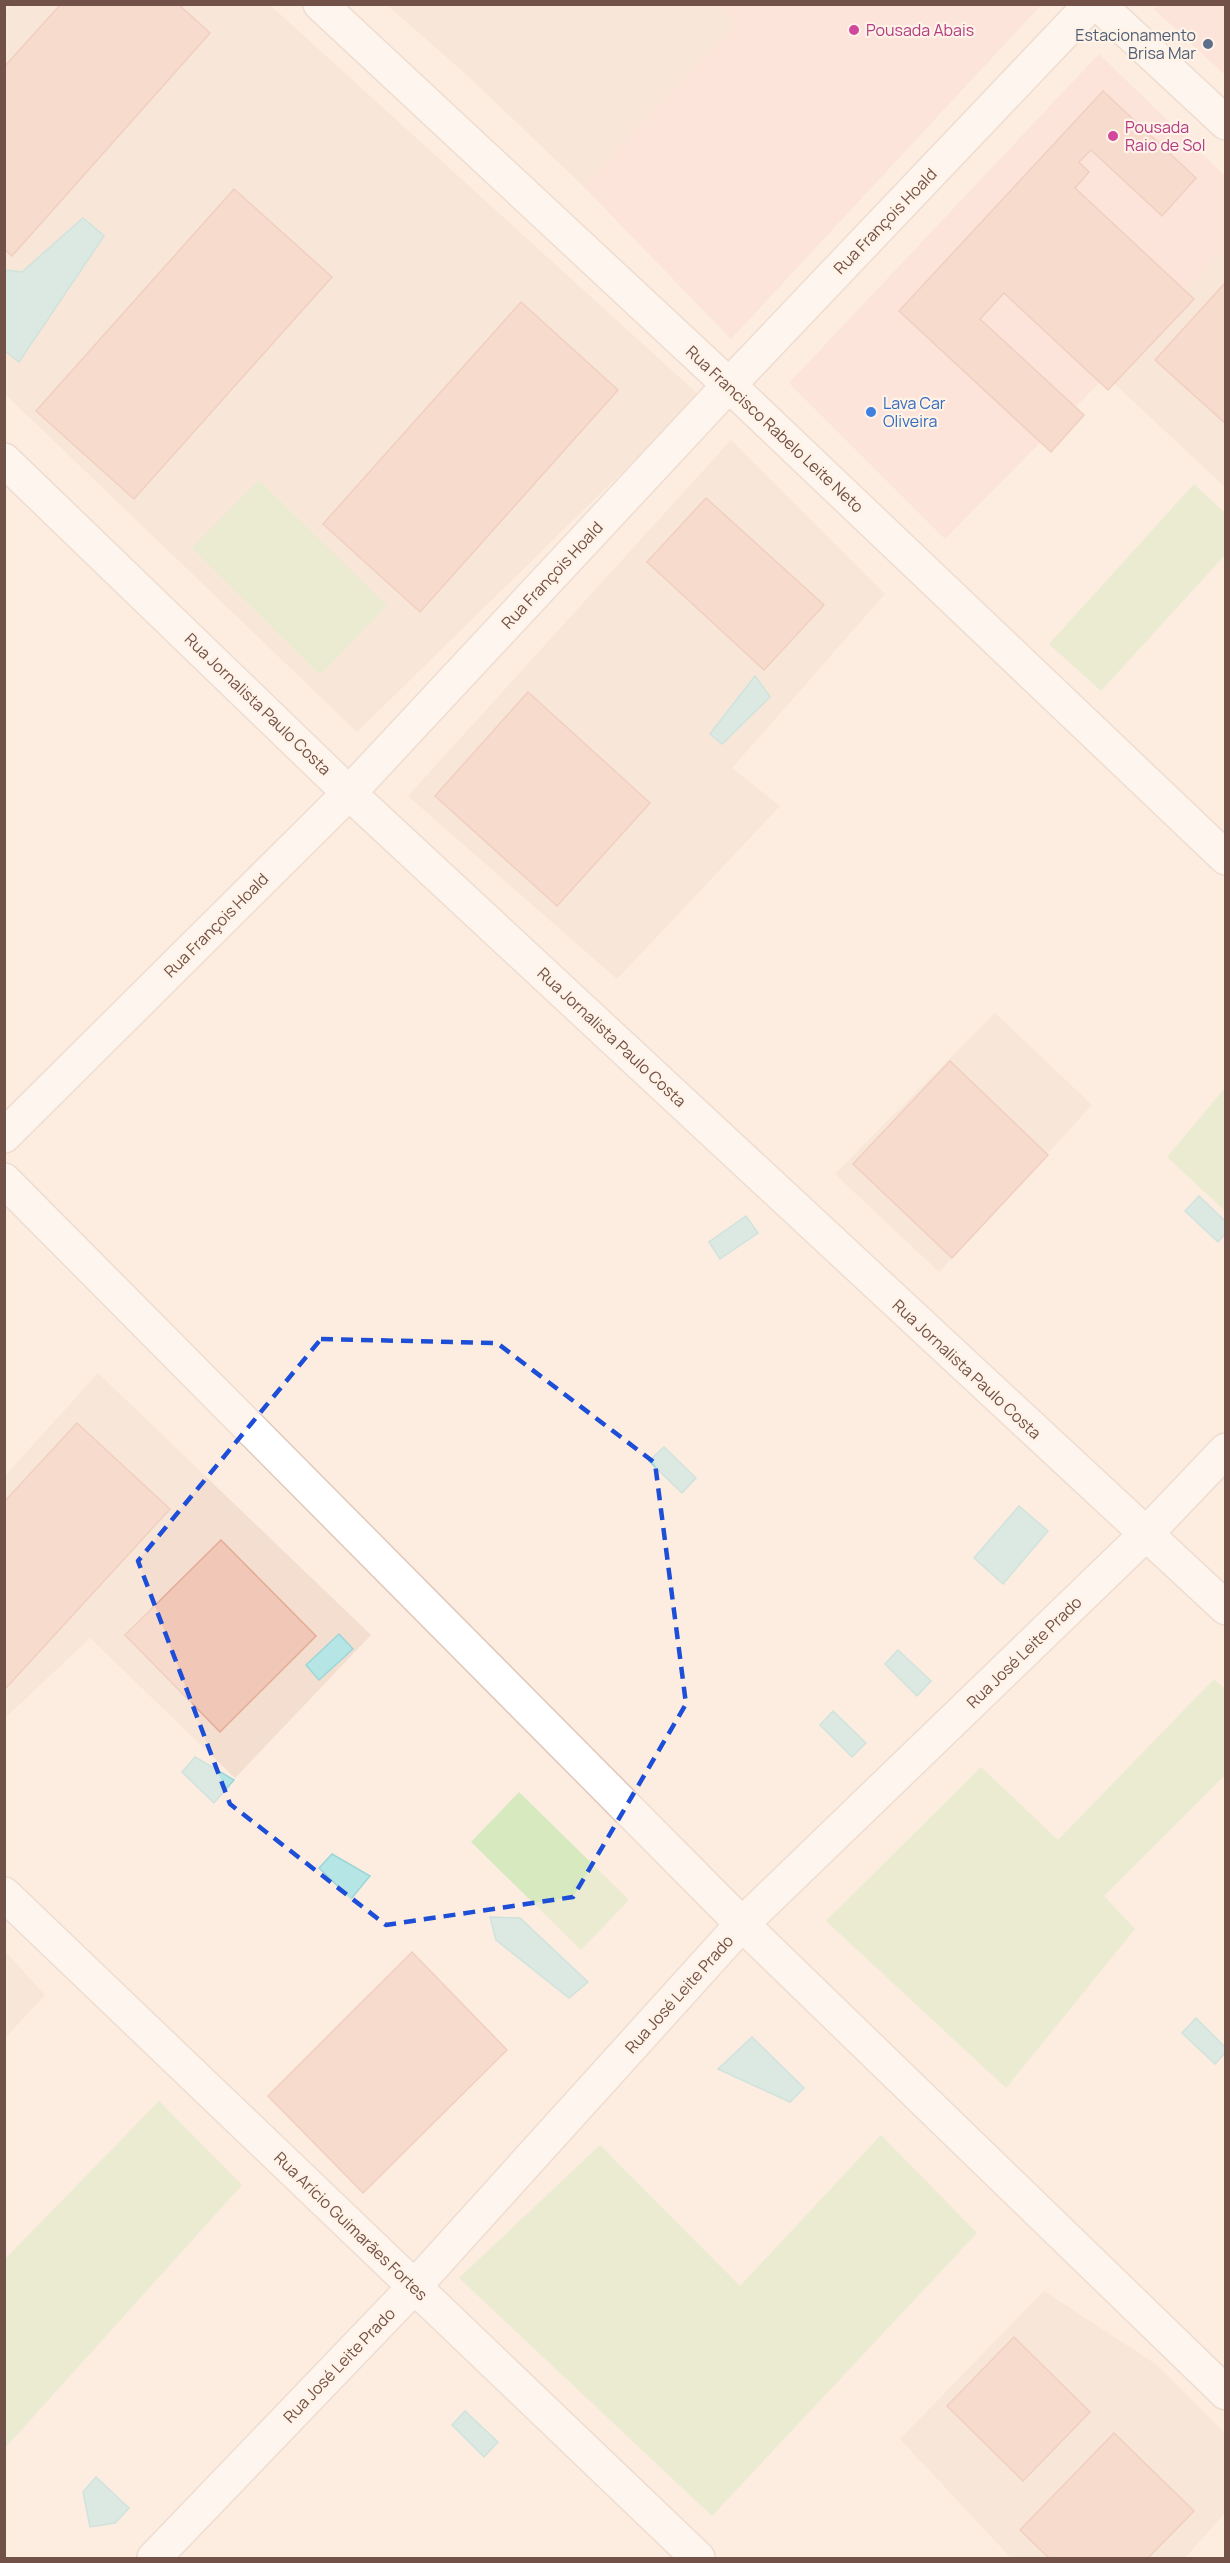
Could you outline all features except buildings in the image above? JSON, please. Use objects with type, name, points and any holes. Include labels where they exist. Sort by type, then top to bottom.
[{"type":"street","name":"Rua Francisco Rabelo Leite Neto","points":[[320,4],[729,385],[1226,858]]},
{"type":"street","name":"Rua François Hoald","points":[[4,1136],[350,793],[729,385],[1091,4]]},
{"type":"street","points":[[1098,4],[1226,123]]},
{"type":"street","name":"Rua Jornalista Paulo Costa","points":[[4,460],[350,793],[1226,1608]]},
{"type":"street","points":[[4,1180],[742,1924],[1226,2393]]},
{"type":"street","name":"Rua José Leite Prado","points":[[154,2559],[414,2287],[742,1924],[1145,1535],[1226,1450]]},
{"type":"street","name":"Rua Arício Guimarães Fortes","points":[[4,1894],[698,2559]]},
{"type":"highlighted area","points":[[321,1339],[497,1343],[655,1463],[686,1704],[573,1897],[386,1925],[230,1804],[138,1561]]},
{"type":"shaded area","points":[[12,4],[270,5],[700,396],[357,732],[5,394],[4,12]]},
{"type":"shaded area","points":[[387,5],[718,5],[737,22],[583,186],[468,76]]},
{"type":"shaded area","points":[[718,5],[1041,5],[731,339],[583,186],[736,23]]},
{"type":"shaded area","name":"Estacionamento Brisa Mar","points":[[1159,5],[1225,5],[1225,75],[1154,9]]},
{"type":"shaded area","points":[[1099,54],[1225,176],[1225,248],[1106,376],[945,539],[789,383]]},
{"type":"shaded area","points":[[1225,248],[1225,487],[1106,376]]},
{"type":"shaded area","points":[[731,440],[885,594],[732,768],[780,806],[617,979],[408,796]]},
{"type":"shaded area","points":[[995,1013],[1092,1105],[939,1272],[835,1174]]},
{"type":"shaded area","points":[[98,1373],[371,1635],[235,1778],[90,1638],[5,1718],[5,1476]]},
{"type":"shaded area","points":[[4,1950],[45,1995],[5,2038],[4,2038]]},
{"type":"shaded area","points":[[1044,2291],[1157,2365],[1225,2433],[1225,2513],[1185,2558],[1011,2558],[900,2439]]},
{"type":"green space","points":[[259,480],[387,606],[320,675],[192,548]]},
{"type":"green space","points":[[1194,484],[1225,513],[1225,555],[1101,691],[1049,644]]},
{"type":"green space","points":[[1225,1088],[1225,1211],[1167,1157]]},
{"type":"green space","points":[[1214,1679],[1225,1689],[1225,1775],[1104,1896],[1135,1929],[1006,2088],[826,1921],[981,1767],[1058,1840]]},
{"type":"green space","points":[[519,1792],[629,1900],[581,1950],[471,1842]]},
{"type":"green space","points":[[159,2101],[242,2185],[5,2448],[5,2259]]},
{"type":"green space","points":[[881,2135],[977,2233],[712,2516],[459,2278],[600,2145],[740,2286]]},
{"type":"water","points":[[83,218],[104,236],[19,362],[5,351],[5,270],[22,272]]},
{"type":"water","points":[[755,676],[770,697],[722,744],[710,734]]},
{"type":"water","points":[[1199,1196],[1225,1221],[1225,1234],[1218,1242],[1185,1211]]},
{"type":"water","points":[[746,1216],[758,1233],[720,1259],[709,1242]]},
{"type":"water","points":[[664,1447],[696,1478],[682,1493],[649,1461]]},
{"type":"water","points":[[1019,1506],[1048,1531],[1003,1584],[974,1558]]},
{"type":"water","points":[[339,1634],[353,1649],[319,1680],[306,1665]]},
{"type":"water","points":[[898,1650],[931,1681],[917,1696],[885,1664]]},
{"type":"water","points":[[833,1711],[866,1743],[852,1757],[820,1725]]},
{"type":"water","points":[[195,1757],[234,1780],[214,1803],[182,1772]]},
{"type":"water","points":[[332,1854],[370,1876],[351,1899],[319,1868]]},
{"type":"water","points":[[490,1917],[520,1918],[588,1982],[569,1998],[496,1940]]},
{"type":"water","points":[[1196,2018],[1225,2047],[1225,2053],[1215,2064],[1182,2033]]},
{"type":"water","points":[[752,2037],[804,2088],[790,2102],[718,2069]]},
{"type":"water","points":[[465,2411],[498,2442],[484,2457],[452,2425]]},
{"type":"water","points":[[96,2477],[129,2508],[115,2523],[90,2527],[83,2492]]},
{"type":"place","name":"Pousada Abais","points":[[854,30]]},
{"type":"place","name":"Estacionamento Brisa Mar","points":[[1208,44]]},
{"type":"place","name":"Pousada Raio de Sol","points":[[1113,136]]},
{"type":"place","name":"Lava Car Oliveira","points":[[871,412]]}]
